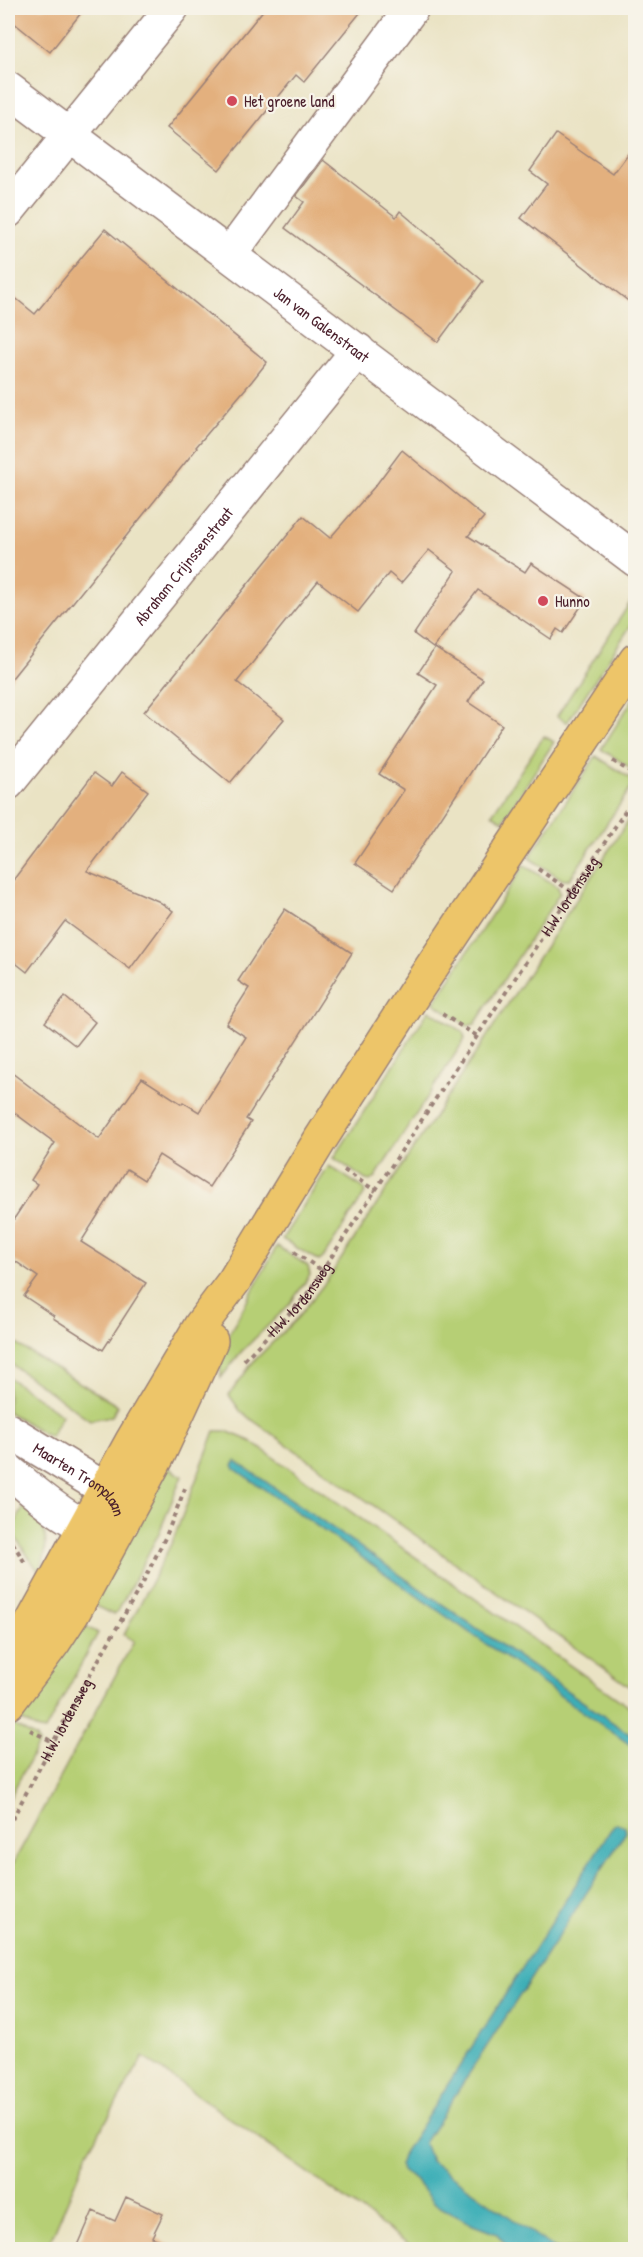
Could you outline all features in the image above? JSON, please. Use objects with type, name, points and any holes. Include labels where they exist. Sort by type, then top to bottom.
[{"type":"main road","points":[[8,1666],[105,1489],[201,1325],[234,1281],[320,1140],[407,1005],[636,660]]},
{"type":"main road","points":[[8,1703],[67,1622],[122,1523],[188,1394],[234,1281]]},
{"type":"street","points":[[8,211],[172,8]]},
{"type":"street","points":[[230,254],[412,8]]},
{"type":"street","name":"Jan van Galenstraat","points":[[8,89],[636,560]]},
{"type":"street","name":"Abraham Crijnssenstraat","points":[[8,783],[358,350]]},
{"type":"street","name":"Maarten Tromplaan","points":[[8,1431],[105,1489],[117,1505],[122,1523],[104,1528],[85,1526],[57,1508],[8,1470]]},
{"type":"path","name":"H.W. Iordensweg","points":[[240,1365],[305,1297],[636,795]]},
{"type":"path","name":"H.W. Iordensweg","points":[[8,1827],[79,1694],[120,1626],[166,1536],[187,1484]]},
{"type":"green space","points":[[635,595],[635,619],[567,723],[557,716]]},
{"type":"green space","points":[[635,696],[636,771],[601,749]]},
{"type":"green space","points":[[544,736],[554,742],[503,821],[492,814]]},
{"type":"green space","points":[[596,756],[630,778],[632,786],[570,879],[563,880],[529,858]]},
{"type":"green space","points":[[635,810],[635,1690],[241,1412],[229,1395],[253,1362],[298,1317],[328,1279]]},
{"type":"green space","points":[[524,865],[558,887],[560,893],[475,1024],[467,1026],[434,1003]]},
{"type":"green space","points":[[429,1010],[463,1032],[465,1039],[375,1178],[371,1181],[366,1180],[334,1158]]},
{"type":"green space","points":[[329,1166],[365,1190],[364,1195],[319,1261],[282,1239]]},
{"type":"green space","points":[[277,1246],[308,1266],[310,1275],[290,1304],[241,1352],[221,1378],[220,1356],[223,1345]]},
{"type":"green space","points":[[8,1339],[118,1406],[112,1416],[90,1420],[8,1362]]},
{"type":"green space","points":[[8,1377],[62,1415],[50,1437],[8,1412]]},
{"type":"green space","points":[[215,1431],[226,1431],[250,1441],[635,1711],[635,2249],[416,2249],[143,2057],[88,2152],[47,2249],[8,2250],[8,1873],[134,1641],[124,1635],[173,1540]]},
{"type":"green space","points":[[164,1465],[182,1476],[159,1533],[114,1615],[89,1603]]},
{"type":"green space","points":[[26,1503],[39,1518],[45,1535],[45,1553],[39,1572],[11,1531]]},
{"type":"green space","points":[[78,1622],[98,1633],[45,1731],[39,1730],[12,1715]]},
{"type":"green space","points":[[8,1722],[36,1738],[38,1744],[8,1801]]},
{"type":"water","points":[[236,1461],[635,1738],[635,1748],[235,1469],[233,1465]]},
{"type":"water","points":[[617,1823],[625,1827],[626,1832],[424,2143],[431,2161],[555,2249],[510,2249],[497,2234],[473,2225],[433,2203],[415,2180],[403,2172],[399,2166],[402,2156]]},
{"type":"building","points":[[8,8],[85,8],[50,52],[8,18]]},
{"type":"building","name":"Het groene land","points":[[265,8],[364,8],[304,82],[296,75],[219,170],[167,128]]},
{"type":"building","points":[[556,134],[613,174],[636,143],[636,307],[521,218],[547,184],[530,171]]},
{"type":"building","points":[[323,160],[396,217],[400,211],[483,281],[438,342],[285,228],[304,202],[296,196]]},
{"type":"building","points":[[105,229],[267,362],[196,447],[8,683],[8,292],[35,314]]},
{"type":"building","points":[[402,450],[484,517],[468,536],[525,572],[531,563],[586,599],[563,633],[557,629],[551,639],[478,590],[433,648],[414,634],[456,571],[429,550],[401,583],[389,573],[358,612],[318,581],[237,682],[284,719],[230,783],[144,712],[303,516],[330,538],[376,485]]},
{"type":"building","points":[[435,648],[483,679],[468,702],[502,725],[394,889],[355,863],[404,790],[379,774],[437,685],[418,673]]},
{"type":"building","points":[[122,772],[148,791],[87,871],[158,901],[173,911],[130,969],[65,921],[27,972],[8,957],[8,887],[94,773],[112,786]]},
{"type":"building","points":[[285,909],[352,953],[246,1119],[251,1122],[209,1187],[159,1155],[144,1180],[127,1169],[81,1242],[146,1283],[103,1350],[24,1296],[38,1277],[8,1256],[8,1228],[37,1184],[31,1180],[55,1143],[8,1108],[8,1070],[99,1139],[142,1078],[182,1104],[183,1102],[199,1112],[246,1037],[226,1024],[249,988],[238,981]]},
{"type":"building","points":[[65,997],[95,1022],[76,1046],[45,1022]]},
{"type":"building","points":[[126,2197],[163,2214],[152,2237],[181,2250],[76,2250],[93,2211],[115,2221]]},
{"type":"place","name":"Het groene land","points":[[232,101]]},
{"type":"place","name":"Hunno","points":[[543,601]]}]
